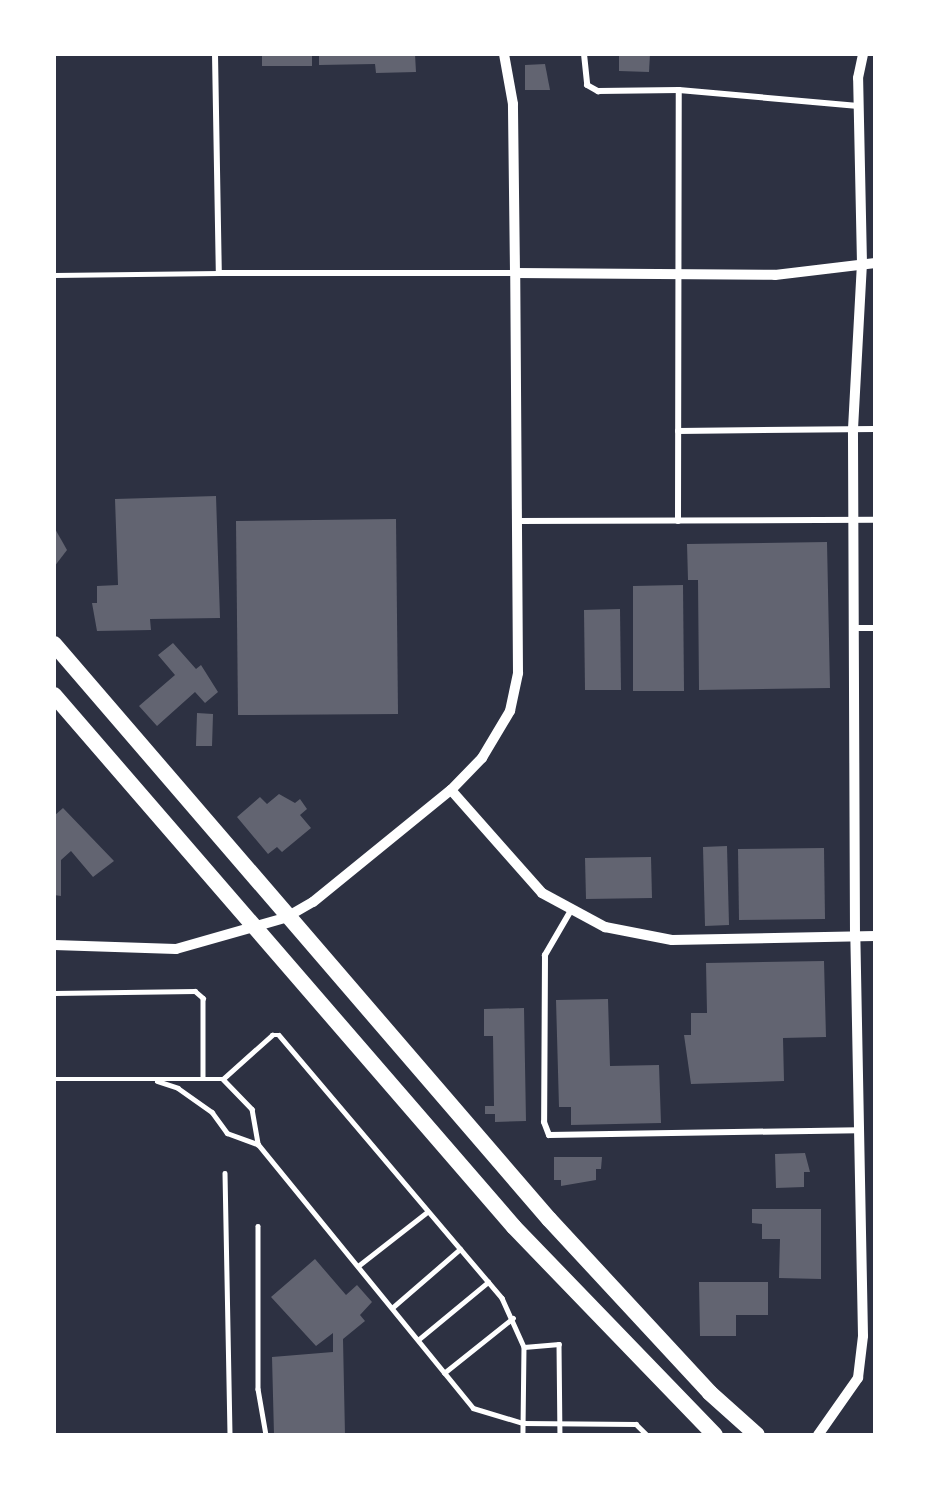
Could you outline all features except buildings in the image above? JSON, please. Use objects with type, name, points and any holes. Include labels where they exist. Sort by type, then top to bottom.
[{"type":"highway","points":[[54,645],[285,918],[556,1227],[710,1393],[757,1435]]},
{"type":"highway","points":[[54,695],[258,927],[514,1227],[715,1435]]},
{"type":"street","points":[[215,54],[219,273],[775,275],[875,262]]},
{"type":"street","points":[[54,945],[176,949],[285,918],[313,902],[451,790],[482,758],[510,711],[518,673],[515,273],[513,104],[504,54]]},
{"type":"street","points":[[584,54],[587,85],[598,91],[679,90],[858,106]]},
{"type":"street","points":[[818,1435],[848,1398],[862,1356],[855,937],[853,429],[862,264],[858,106],[863,54]]},
{"type":"street","points":[[678,521],[675,274],[679,90]]},
{"type":"street","points":[[678,431],[875,429]]},
{"type":"street","points":[[517,521],[875,520]]},
{"type":"street","points":[[854,628],[875,628]]},
{"type":"street","points":[[451,790],[519,871],[570,912],[636,936],[672,940],[875,936]]},
{"type":"street","points":[[570,912],[545,955],[544,1122],[549,1135],[858,1130]]},
{"type":"lane","points":[[54,275],[219,273]]},
{"type":"lane","points":[[54,993],[195,991],[203,998],[203,1076]]},
{"type":"lane","points":[[223,1080],[272,1035],[279,1035],[488,1282],[513,1318],[524,1347],[523,1435]]},
{"type":"lane","points":[[54,1079],[152,1080],[203,1076],[223,1080],[252,1109],[258,1144],[473,1408],[523,1423],[636,1424],[647,1435]]},
{"type":"lane","points":[[152,1080],[178,1088],[212,1112],[227,1133],[258,1144]]},
{"type":"lane","points":[[225,1173],[230,1435]]},
{"type":"lane","points":[[358,1266],[427,1212]]},
{"type":"lane","points":[[258,1226],[258,1389],[266,1435]]},
{"type":"lane","points":[[393,1308],[459,1249]]},
{"type":"lane","points":[[418,1340],[488,1282]]},
{"type":"lane","points":[[444,1373],[513,1318]]},
{"type":"lane","points":[[524,1347],[559,1344],[560,1435]]}]
